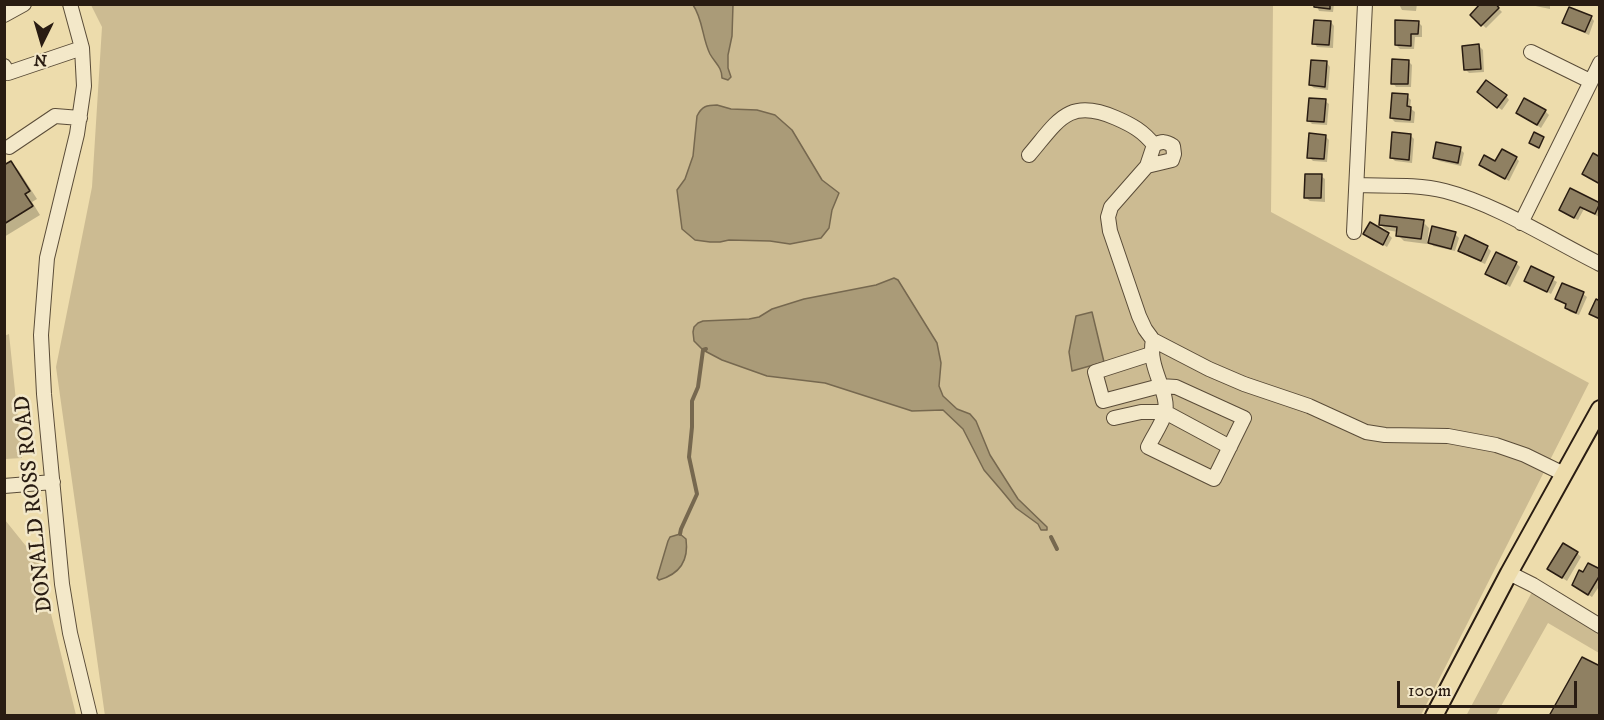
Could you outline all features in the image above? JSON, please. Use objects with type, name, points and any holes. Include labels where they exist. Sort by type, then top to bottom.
[{"type":"main road","points":[[1434,716],[1599,409]]},
{"type":"street","points":[[4,15],[24,4]]},
{"type":"street","name":"DONALD ROSS ROAD","points":[[70,4],[82,48],[84,86],[80,118],[47,258],[42,314],[44,394],[63,584],[70,633],[90,716]]},
{"type":"street","points":[[1354,232],[1365,4]]},
{"type":"street","points":[[4,66],[8,73],[82,48]]},
{"type":"street","points":[[1531,52],[1590,81]]},
{"type":"street","points":[[1521,223],[1599,63]]},
{"type":"street","points":[[1029,155],[1058,121],[1070,112],[1082,108],[1097,110],[1133,126],[1145,134],[1154,145]]},
{"type":"street","points":[[9,147],[54,116],[80,118]]},
{"type":"street","points":[[1147,166],[1172,160],[1173,146],[1167,142],[1154,145],[1147,166],[1111,207],[1108,217],[1110,231],[1139,316],[1153,340],[1209,369],[1244,384],[1301,403],[1366,432],[1385,435],[1448,436],[1496,445],[1525,455],[1564,474]]},
{"type":"street","points":[[1357,184],[1443,191],[1472,200],[1599,264]]},
{"type":"street","points":[[1151,354],[1095,372],[1103,401],[1160,386],[1176,387],[1244,418],[1214,479],[1148,447],[1165,412],[1165,404],[1160,386],[1151,354],[1153,340]]},
{"type":"street","points":[[1114,418],[1141,412],[1165,412],[1230,447]]},
{"type":"street","points":[[4,486],[53,482]]},
{"type":"street","points":[[1509,573],[1533,585],[1599,626]]},
{"type":"shaded area","points":[[1273,4],[1271,212],[1589,383],[1421,715],[105,716],[56,367],[92,187],[102,27],[91,5]]},
{"type":"shaded area","points":[[693,5],[733,5],[732,36],[728,55],[731,77],[728,80],[722,78],[720,68],[710,54],[699,16]]},
{"type":"shaded area","points":[[717,105],[731,109],[757,110],[775,115],[792,130],[822,180],[839,193],[832,210],[829,228],[821,238],[790,244],[770,241],[710,242],[695,240],[682,229],[677,190],[685,179],[693,156],[697,116],[705,107]]},
{"type":"shaded area","points":[[894,278],[898,280],[937,343],[941,363],[939,386],[943,396],[957,409],[970,414],[976,421],[990,455],[1018,499],[1047,527],[1047,530],[1041,530],[1038,524],[1016,508],[984,470],[963,429],[943,410],[912,411],[825,383],[767,376],[722,360],[703,350],[694,341],[694,327],[703,321],[759,317],[772,309],[804,299],[876,285]]},
{"type":"shaded area","points":[[1092,312],[1104,362],[1072,371],[1069,352],[1076,316]]},
{"type":"shaded area","points":[[9,334],[22,458],[5,459],[4,336]]},
{"type":"shaded area","points":[[5,520],[38,561],[76,715],[5,715]]},
{"type":"shaded area","points":[[680,534],[686,539],[687,547],[682,565],[672,574],[659,580],[657,578],[668,541],[670,537]]},
{"type":"shaded area","points":[[1532,592],[1599,632],[1599,653],[1548,623],[1496,715],[1466,716]]},
{"type":"building","points":[[1314,4],[1330,4],[1330,9],[1314,7]]},
{"type":"building","points":[[1480,4],[1496,4],[1499,8],[1481,26],[1470,15]]},
{"type":"building","points":[[1569,7],[1592,16],[1585,32],[1562,23]]},
{"type":"building","points":[[1314,20],[1331,21],[1329,45],[1312,44]]},
{"type":"building","points":[[1395,20],[1419,21],[1418,34],[1411,34],[1411,46],[1395,45]]},
{"type":"building","points":[[1479,44],[1481,69],[1464,70],[1462,46]]},
{"type":"building","points":[[1392,59],[1409,60],[1408,84],[1391,84]]},
{"type":"building","points":[[1311,60],[1327,61],[1325,87],[1309,85]]},
{"type":"building","points":[[1486,80],[1507,95],[1497,108],[1477,92]]},
{"type":"building","points":[[1392,93],[1408,94],[1407,106],[1411,107],[1410,120],[1390,118]]},
{"type":"building","points":[[1309,98],[1326,99],[1324,122],[1307,121]]},
{"type":"building","points":[[1524,98],[1546,110],[1537,125],[1516,113]]},
{"type":"building","points":[[1392,132],[1411,134],[1409,160],[1390,158]]},
{"type":"building","points":[[1534,132],[1544,137],[1539,148],[1529,143]]},
{"type":"building","points":[[1309,133],[1326,135],[1324,159],[1307,158]]},
{"type":"building","points":[[1436,142],[1461,147],[1458,163],[1433,158]]},
{"type":"building","points":[[1502,149],[1517,157],[1505,179],[1479,165],[1484,155],[1495,161]]},
{"type":"building","points":[[1593,153],[1600,157],[1600,184],[1582,174]]},
{"type":"building","points":[[11,161],[30,191],[25,194],[33,206],[4,224],[4,165]]},
{"type":"building","points":[[1305,174],[1322,174],[1321,198],[1304,198]]},
{"type":"building","points":[[1570,188],[1600,203],[1595,214],[1580,207],[1574,218],[1559,210]]},
{"type":"building","points":[[1380,215],[1424,220],[1421,239],[1396,236],[1397,227],[1379,225]]},
{"type":"building","points":[[1370,222],[1389,233],[1383,245],[1363,234]]},
{"type":"building","points":[[1432,226],[1456,232],[1451,249],[1428,243]]},
{"type":"building","points":[[1465,235],[1488,246],[1481,261],[1458,251]]},
{"type":"building","points":[[1496,252],[1517,262],[1506,284],[1485,274]]},
{"type":"building","points":[[1531,266],[1554,277],[1547,292],[1524,281]]},
{"type":"building","points":[[1562,283],[1584,292],[1576,313],[1565,308],[1566,304],[1555,299]]},
{"type":"building","points":[[1596,299],[1600,301],[1600,319],[1589,314]]},
{"type":"building","points":[[1563,543],[1578,552],[1562,578],[1547,569]]},
{"type":"building","points":[[1588,563],[1600,569],[1600,575],[1588,595],[1572,585],[1579,570],[1583,572]]},
{"type":"building","points":[[1582,657],[1600,666],[1600,716],[1549,716]]},
{"type":"waterway","points":[[680,534],[697,494],[689,457],[692,401],[698,387],[703,350],[706,349]]},
{"type":"waterway","points":[[1051,537],[1057,549]]}]
